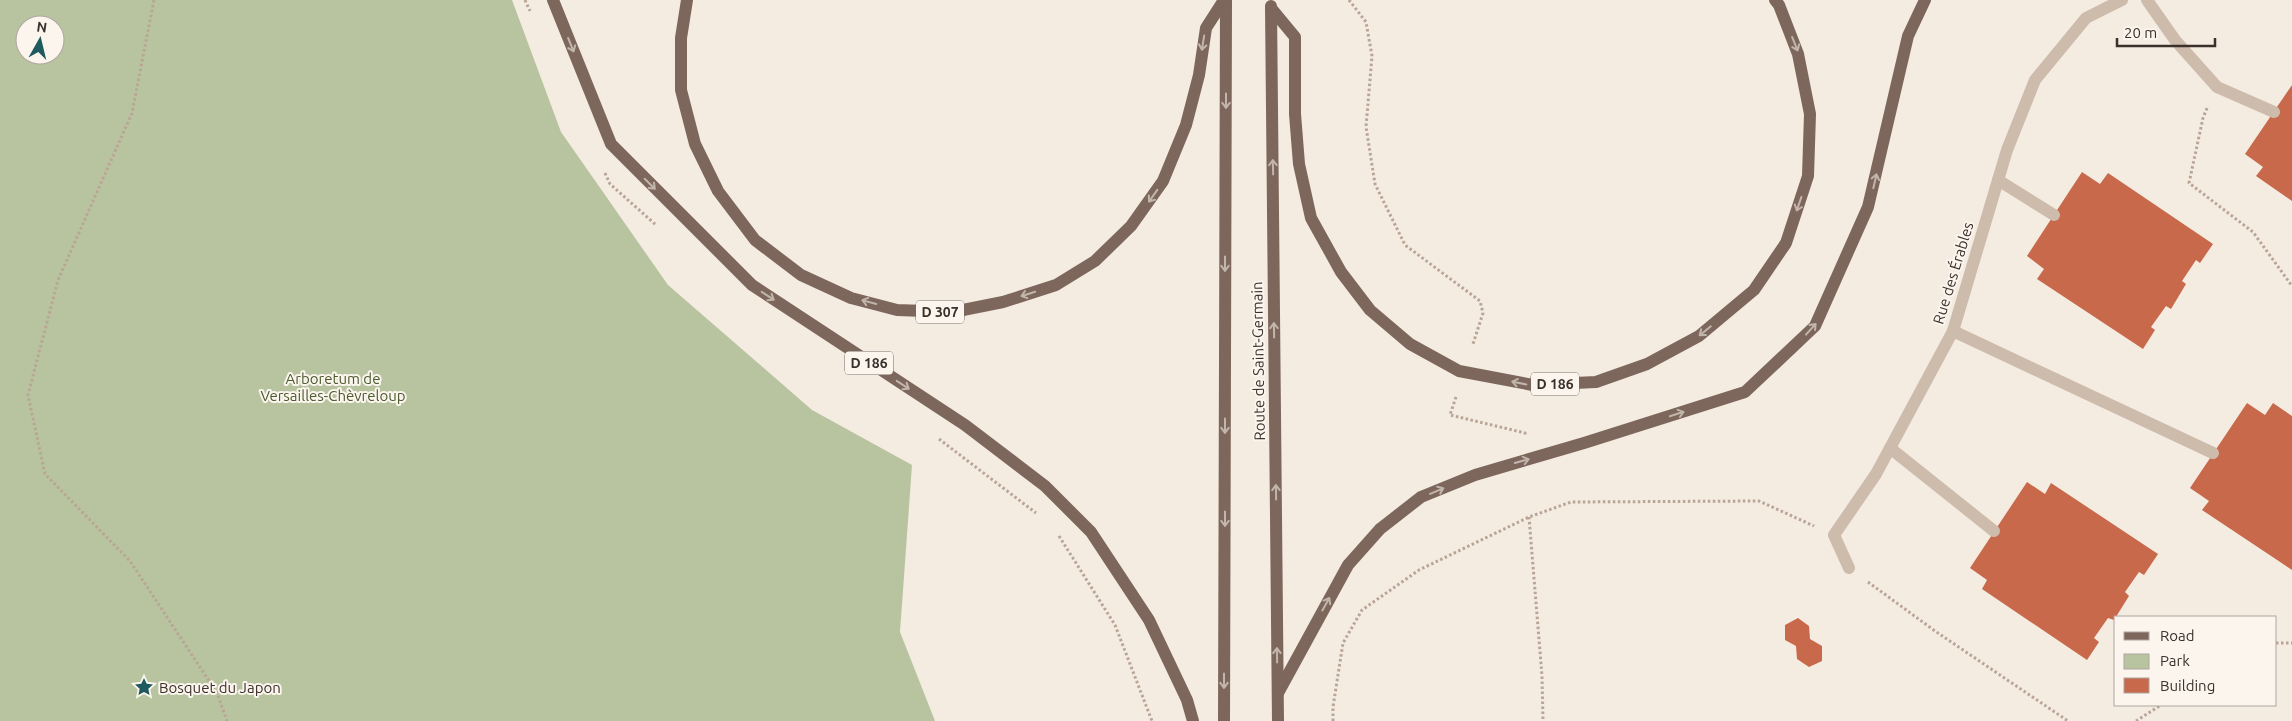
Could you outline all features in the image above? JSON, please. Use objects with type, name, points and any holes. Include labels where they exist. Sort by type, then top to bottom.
[{"type":"main road","name":"D 186","points":[[553,0],[611,144],[752,286],[965,426],[1045,486],[1091,532],[1150,620],[1187,700],[1193,721]]},
{"type":"main road","name":"D 307","points":[[687,0],[681,38],[681,90],[695,144],[718,191],[755,240],[801,275],[851,298],[897,310],[953,312],[1002,302],[1056,285],[1095,261],[1131,226],[1163,181],[1186,125],[1206,28],[1225,0]]},
{"type":"main road","name":"Route de Saint-Germain","points":[[1224,721],[1225,0]]},
{"type":"main road","name":"D 186","points":[[1271,4],[1295,37],[1295,114],[1299,164],[1311,218],[1341,272],[1370,310],[1410,344],[1459,371],[1533,385],[1596,382],[1648,364],[1699,336],[1754,290],[1786,243],[1808,176],[1810,114],[1798,54],[1779,5],[1775,0]]},
{"type":"main road","name":"D 186","points":[[1278,693],[1348,565],[1380,528],[1421,497],[1475,475],[1745,392],[1815,326],[1868,207],[1908,36],[1925,0]]},
{"type":"main road","name":"Route de Saint-Germain","points":[[1271,4],[1278,721]]},
{"type":"street","name":"Rue des Érables","points":[[1834,535],[1876,474],[1954,332],[2007,150],[2035,80],[2086,18],[2122,0]]},
{"type":"street","points":[[2147,0],[2175,40],[2217,87],[2274,112]]},
{"type":"street","points":[[1998,180],[2054,215]]},
{"type":"street","points":[[1954,332],[2213,453]]},
{"type":"street","points":[[1890,448],[1994,531]]},
{"type":"street","points":[[1834,535],[1849,568]]},
{"type":"path","points":[[154,0],[132,114],[58,280],[28,395],[45,474],[130,562],[217,693],[227,721]]},
{"type":"path","points":[[1349,0],[1366,22],[1372,56],[1366,127],[1375,184],[1405,244],[1480,301],[1483,313],[1473,344]]},
{"type":"path","points":[[2217,87],[2203,118],[2190,184],[2253,232],[2292,286]]},
{"type":"path","points":[[1456,397],[1450,416],[1525,433],[1526,442]]},
{"type":"path","points":[[1333,721],[1333,707],[1343,643],[1362,610],[1419,570],[1529,517],[1571,502],[1759,501],[1834,535]]},
{"type":"path","points":[[1529,517],[1542,676],[1543,721]]},
{"type":"path","points":[[1849,568],[1935,631],[2068,721]]},
{"type":"path","points":[[2277,643],[2292,643]]},
{"type":"path","points":[[2136,721],[2159,706]]},
{"type":"green space","name":"Arboretum de Versailles-Chèvreloup","points":[[0,0],[512,0],[561,132],[668,285],[812,410],[912,465],[900,632],[935,721],[0,721]]},
{"type":"building","points":[[2292,85],[2292,201],[2256,176],[2263,167],[2245,154]]},
{"type":"building","points":[[2082,172],[2100,184],[2108,173],[2213,244],[2200,263],[2196,260],[2182,281],[2186,284],[2171,309],[2166,306],[2151,327],[2155,330],[2143,349],[2037,279],[2044,269],[2027,256]]},
{"type":"building","points":[[2247,403],[2265,415],[2273,403],[2292,416],[2292,570],[2202,510],[2209,501],[2190,488]]},
{"type":"building","points":[[2027,482],[2045,494],[2051,483],[2158,554],[2144,575],[2139,572],[2125,592],[2129,596],[2116,616],[2114,616],[2114,620],[2108,618],[2094,638],[2099,642],[2087,660],[1982,589],[1987,580],[1970,568]]},
{"type":"building","points":[[1798,618],[1809,626],[1810,639],[1822,646],[1822,661],[1809,667],[1797,659],[1796,646],[1785,640],[1785,625]]},
{"type":"place","name":"Bosquet du Japon","points":[[144,687]]}]
